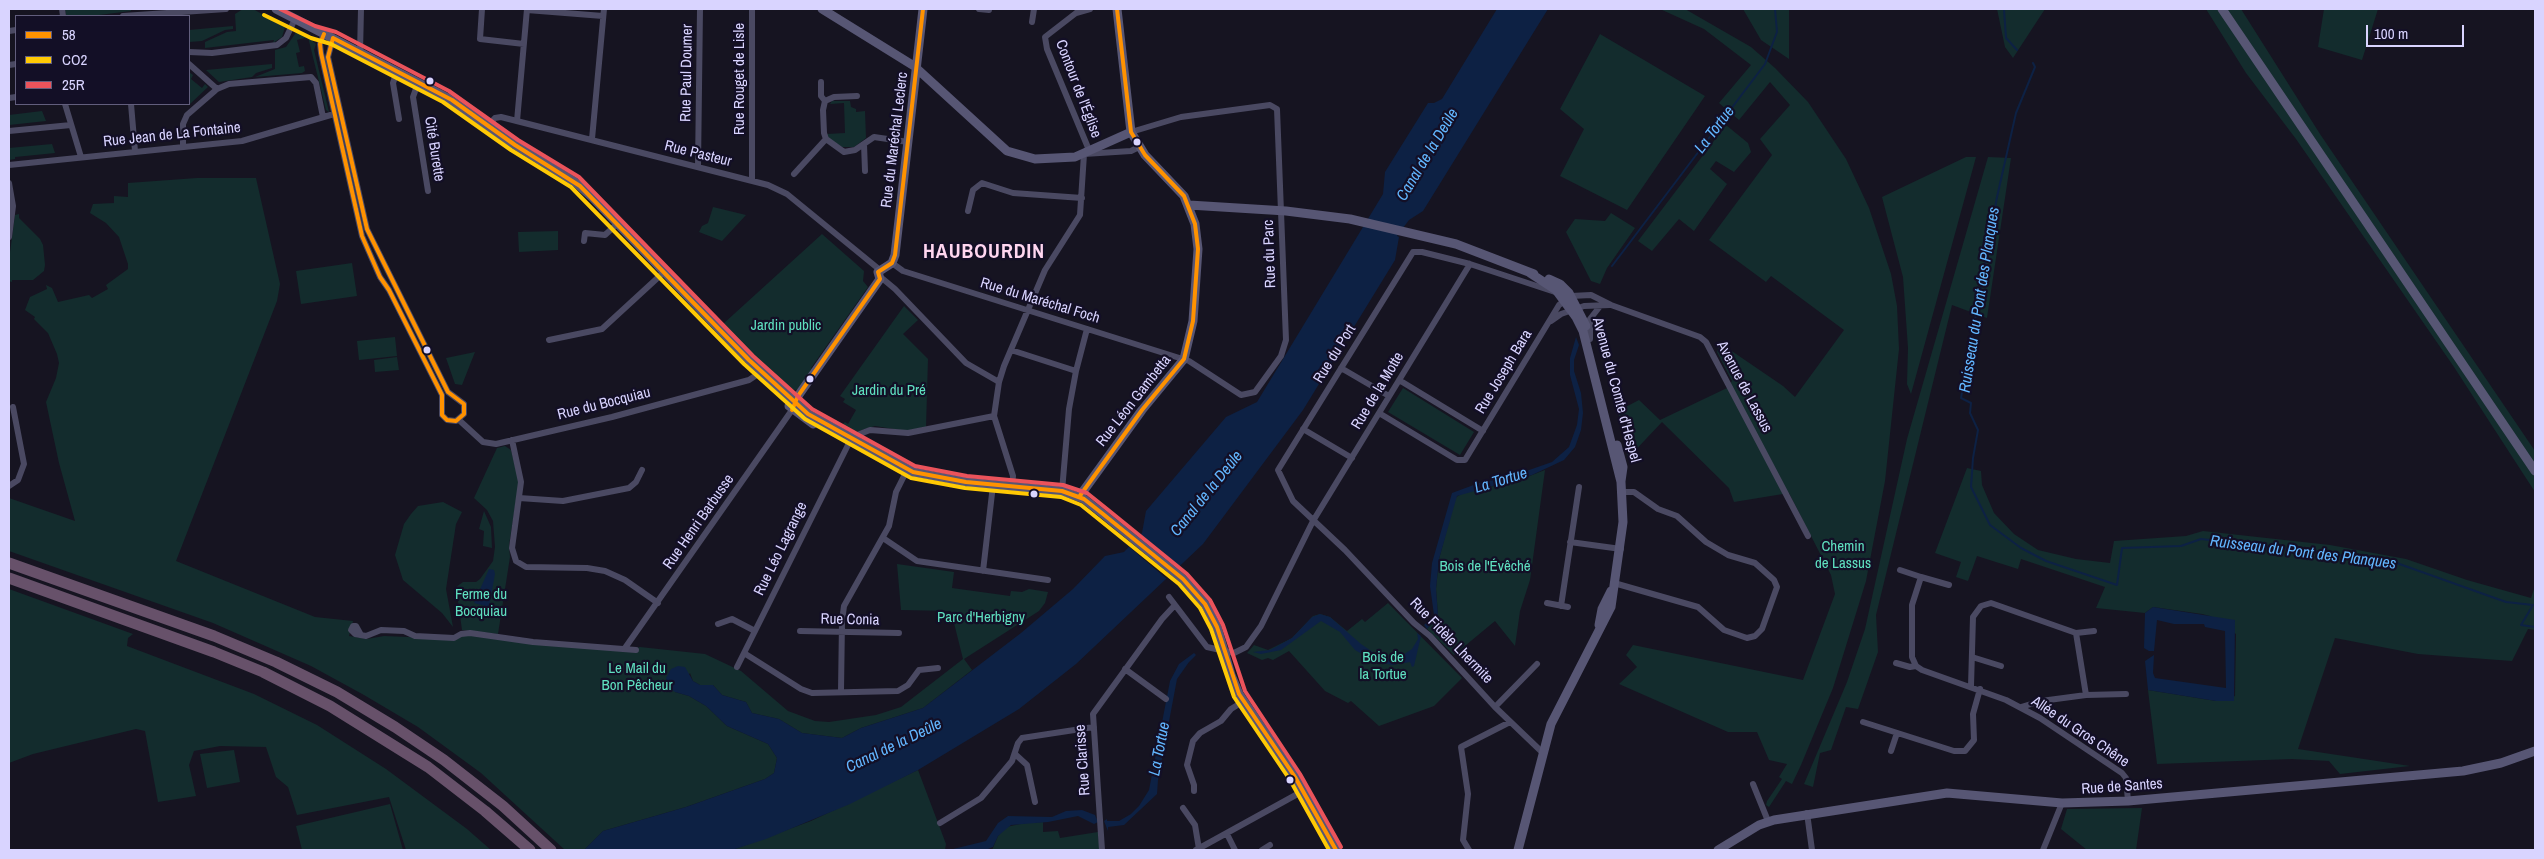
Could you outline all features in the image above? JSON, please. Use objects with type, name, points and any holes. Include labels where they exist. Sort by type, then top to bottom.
[{"type":"highway","points":[[9,563],[214,636],[276,662],[337,692],[395,726],[444,760],[503,806],[551,850]]},
{"type":"highway","points":[[9,578],[214,652],[263,672],[330,706],[428,767],[485,811],[530,850]]},
{"type":"street","points":[[145,15],[226,9]]},
{"type":"street","points":[[276,9],[457,104],[578,188],[663,273],[759,374],[793,406],[849,441],[906,472],[992,485],[1062,491],[1079,497],[1130,536],[1177,574],[1195,591],[1207,607],[1218,631],[1230,675],[1244,702],[1303,790],[1336,850]]},
{"type":"street","points":[[360,53],[361,9]]},
{"type":"street","points":[[482,9],[480,39],[524,44]]},
{"type":"street","points":[[518,121],[527,9],[603,16]]},
{"type":"street","points":[[592,139],[604,9]]},
{"type":"street","name":"Rue Paul Doumer","points":[[698,167],[700,9]]},
{"type":"street","name":"Rue Rouget de Lisle","points":[[752,9],[752,180]]},
{"type":"street","points":[[822,9],[917,68],[1003,149],[1035,159],[1072,157],[1131,132]]},
{"type":"street","name":"Rue du Maréchal Leclerc","points":[[892,263],[895,255],[923,9]]},
{"type":"street","points":[[979,9],[989,10]]},
{"type":"street","points":[[1032,22],[1034,9]]},
{"type":"street","name":"Contour de l'Église","points":[[1086,152],[1045,37],[1076,13],[1090,9]]},
{"type":"street","name":"Rue Léon Gambetta","points":[[1079,497],[1146,405],[1184,359],[1193,321],[1198,248],[1195,224],[1189,204],[1182,193],[1139,147],[1131,132],[1117,9]]},
{"type":"street","points":[[2222,9],[2535,471]]},
{"type":"street","points":[[190,52],[212,53],[277,46],[286,38],[295,19]]},
{"type":"street","points":[[328,36],[320,50],[362,236],[380,277],[389,290],[439,390],[442,405],[441,413],[445,419],[452,422],[459,420],[464,414],[465,407],[461,400],[449,398],[442,405]]},
{"type":"street","points":[[328,36],[328,55],[367,229],[445,387],[455,398]]},
{"type":"street","points":[[190,65],[217,89]]},
{"type":"street","points":[[397,72],[393,83],[399,119]]},
{"type":"street","points":[[183,146],[184,120],[189,112],[217,89],[229,84],[308,76],[316,82],[324,117]]},
{"type":"street","name":"Cité Burette","points":[[418,82],[413,97],[428,191]]},
{"type":"street","points":[[821,82],[821,96],[825,101]]},
{"type":"street","points":[[825,101],[834,97],[857,96]]},
{"type":"street","points":[[825,101],[823,110],[824,134],[826,139],[844,152],[853,151],[876,137],[908,142]]},
{"type":"street","points":[[65,105],[81,157]]},
{"type":"street","points":[[131,105],[135,151]]},
{"type":"street","name":"Rue du Parc","points":[[1131,132],[1181,117],[1270,106],[1275,107],[1277,111],[1286,344],[1265,381],[1251,394]]},
{"type":"street","name":"Rue Jean de La Fontaine","points":[[9,165],[246,140],[334,114]]},
{"type":"street","name":"Rue Pasteur","points":[[488,126],[496,116],[518,121],[752,180],[787,194],[881,274],[966,363],[999,382]]},
{"type":"street","points":[[9,131],[72,125]]},
{"type":"street","points":[[794,174],[826,139]]},
{"type":"street","points":[[864,144],[865,171]]},
{"type":"street","points":[[1086,152],[1131,151],[1139,147]]},
{"type":"street","points":[[1012,486],[1012,475],[994,416],[999,382],[1047,266],[1080,215],[1086,152]]},
{"type":"street","points":[[9,183],[13,206],[9,237]]},
{"type":"street","points":[[968,211],[973,190],[982,184],[1013,193],[1082,198]]},
{"type":"street","name":"Avenue du Comte d'Hespel","points":[[1189,204],[1281,210],[1350,219],[1420,234],[1470,248],[1556,282],[1564,296],[1575,309],[1590,339],[1622,463],[1621,482]]},
{"type":"street","points":[[584,242],[585,233],[605,235],[616,225]]},
{"type":"street","name":"Avenue de Lassus","points":[[1413,252],[1422,252],[1470,264],[1564,296],[1591,295],[1610,306],[1700,337],[1706,342],[1808,536]]},
{"type":"street","name":"Rue du Port","points":[[1278,470],[1413,252]]},
{"type":"street","points":[[793,406],[881,274],[892,263]]},
{"type":"street","name":"Rue du Maréchal Foch","points":[[892,263],[900,270],[1184,359],[1240,395],[1251,394]]},
{"type":"street","name":"Rue de la Motte","points":[[1224,652],[1240,651],[1259,630],[1313,521],[1470,264]]},
{"type":"street","points":[[549,340],[602,329],[663,273]]},
{"type":"street","name":"Rue Joseph Bara","points":[[1379,413],[1461,461],[1466,459],[1564,296]]},
{"type":"street","points":[[1590,339],[1590,319],[1601,305]]},
{"type":"street","name":"Avenue de Lassus","points":[[1575,309],[1601,305],[1610,306]]},
{"type":"street","name":"Avenue du Comte d'Hespel","points":[[1543,753],[1556,713],[1611,607],[1621,549],[1621,482],[1586,340],[1575,309]]},
{"type":"street","name":"Rue Joseph Bara","points":[[1546,325],[1558,316],[1575,309]]},
{"type":"street","points":[[1062,491],[1066,433],[1076,371],[1088,328]]},
{"type":"street","points":[[1011,350],[1076,371]]},
{"type":"street","points":[[1341,368],[1389,396]]},
{"type":"street","name":"Rue du Bocquiau","points":[[459,420],[486,443],[512,440],[612,417],[749,380],[759,374]]},
{"type":"street","points":[[1399,380],[1484,431]]},
{"type":"street","name":"Rue Henri Barbusse","points":[[625,648],[793,406]]},
{"type":"street","points":[[9,486],[18,480],[24,464],[13,408]]},
{"type":"street","points":[[849,441],[858,433],[870,430],[908,433],[994,416]]},
{"type":"street","points":[[1303,429],[1352,458]]},
{"type":"street","points":[[512,440],[521,482],[512,551],[519,564],[526,567],[587,568],[605,571],[625,580],[658,603]]},
{"type":"street","name":"Rue Léo Lagrange","points":[[737,667],[849,441]]},
{"type":"street","points":[[520,498],[563,501],[622,489],[634,485],[642,470]]},
{"type":"street","name":"Rue Fidèle Lhermite","points":[[1278,470],[1290,498],[1351,556],[1414,622],[1431,637],[1510,722],[1543,753]]},
{"type":"street","points":[[841,691],[842,632],[846,602],[891,523],[896,492],[906,472]]},
{"type":"street","points":[[983,570],[992,485]]},
{"type":"street","points":[[1547,603],[1564,606],[1570,542],[1579,488]]},
{"type":"street","points":[[1614,583],[1698,607],[1724,630],[1746,638],[1755,636],[1762,629],[1777,587],[1774,580],[1755,563],[1728,555],[1706,542],[1677,516],[1658,509],[1636,493],[1622,492]]},
{"type":"street","points":[[883,538],[917,562],[1048,580]]},
{"type":"street","points":[[1570,542],[1621,549]]},
{"type":"street","points":[[1900,570],[1949,585]]},
{"type":"street","points":[[1916,666],[1912,657],[1912,605],[1921,577]]},
{"type":"street","points":[[1169,598],[1203,644],[1224,652]]},
{"type":"street","points":[[1972,686],[1972,617],[1978,609],[1988,604],[1994,604],[2076,633],[2094,631]]},
{"type":"street","name":"Rue Clarisse","points":[[1102,850],[1094,727],[1095,710],[1167,612],[1175,605]]},
{"type":"street","points":[[718,624],[732,619],[755,631]]},
{"type":"street","points":[[362,635],[369,636],[381,630],[405,632],[414,636],[454,638],[461,634],[539,643],[636,650]]},
{"type":"street","name":"Rue Conia","points":[[800,632],[899,633]]},
{"type":"street","points":[[2076,633],[2086,695]]},
{"type":"street","points":[[744,653],[805,691],[829,693],[841,691],[898,691],[908,685],[919,670],[938,668]]},
{"type":"street","points":[[1972,657],[2001,666]]},
{"type":"street","name":"Allée du Gros Chêne","points":[[1896,663],[1910,667],[1916,666],[1922,670],[1980,689],[2021,707],[2122,772],[2126,778],[2128,801]]},
{"type":"street","points":[[1496,706],[1537,664]]},
{"type":"street","points":[[1125,669],[1166,699]]},
{"type":"street","points":[[1863,722],[1962,752],[1971,747],[1974,734],[1973,714],[1980,689]]},
{"type":"street","points":[[2021,707],[2041,701],[2086,695],[2126,694]]},
{"type":"street","points":[[1194,791],[1194,785],[1187,765],[1193,741],[1202,731],[1221,721],[1231,709],[1244,702]]},
{"type":"street","points":[[1469,850],[1462,840],[1468,794],[1461,747],[1510,722]]},
{"type":"street","points":[[940,823],[981,798],[1009,765],[1018,743],[1025,737],[1094,727]]},
{"type":"street","points":[[1891,751],[1897,733]]},
{"type":"street","name":"Rue de Santes","points":[[1718,850],[1768,821],[1807,813],[1951,793],[2062,803],[2128,801],[2463,771],[2501,763],[2535,751]]},
{"type":"street","points":[[1518,850],[1543,753]]},
{"type":"street","points":[[1015,754],[1027,765],[1035,802]]},
{"type":"street","points":[[1753,784],[1768,821]]},
{"type":"street","points":[[1183,808],[1195,825],[1198,850],[1303,790]]},
{"type":"street","points":[[2043,850],[2062,803]]},
{"type":"street","points":[[1807,813],[1812,850]]},
{"type":"street","points":[[1227,834],[1235,850]]},
{"type":"street","points":[[1262,850],[1270,845]]},
{"type":"green space","points":[[65,9],[131,9],[131,11],[99,15],[66,15]]},
{"type":"green space","points":[[243,9],[253,9],[285,27],[282,37],[273,43],[274,40],[205,48],[205,42],[227,32],[236,31],[235,14]]},
{"type":"green space","name":"Chemin de Lassus","points":[[1660,9],[1685,9],[1751,47],[1775,68],[1808,102],[1846,159],[1869,208],[1891,274],[1897,306],[1899,349],[1885,481],[1866,581],[1833,688],[1801,765],[1792,784],[1786,781],[1769,807],[1766,805],[1767,801],[1782,779],[1779,777],[1787,764],[1769,760],[1757,732],[1728,732],[1619,684],[1637,667],[1626,655],[1633,645],[1803,680],[1835,594],[1831,575],[1789,493],[1734,502],[1729,488],[1662,422],[1628,458],[1618,411],[1639,400],[1660,420],[1727,388],[1732,381],[1717,352],[1720,343],[1783,386],[1795,397],[1844,330],[1771,276],[1766,282],[1709,240],[1772,155],[1760,139],[1790,105],[1770,82],[1739,120],[1719,103],[1751,65],[1704,29]]},
{"type":"green space","points":[[1743,9],[1789,9],[1789,59],[1761,40]]},
{"type":"green space","points":[[1997,9],[2045,9],[2013,58],[2005,47]]},
{"type":"green space","points":[[2206,9],[2241,9],[2320,134],[2535,451],[2535,492],[2454,367],[2296,139],[2246,73]]},
{"type":"green space","points":[[2324,9],[2378,9],[2362,60],[2318,47]]},
{"type":"green space","points":[[233,26],[233,29],[225,30],[202,41],[190,42],[190,30]]},
{"type":"green space","points":[[297,31],[308,37],[297,40],[300,52],[296,53],[299,67],[304,66],[305,71],[302,73],[255,77],[275,69],[275,50],[286,47]]},
{"type":"green space","points":[[1600,34],[1705,96],[1627,210],[1560,176],[1584,129],[1560,109]]},
{"type":"green space","points":[[308,37],[316,44],[314,50],[329,112],[326,110]]},
{"type":"green space","points":[[272,64],[272,68],[256,73],[252,77],[219,82],[206,70]]},
{"type":"green space","points":[[190,73],[193,75],[191,79],[202,88],[205,84],[208,87],[190,104]]},
{"type":"green space","points":[[832,101],[850,101],[851,107],[856,109],[856,112],[865,111],[866,138],[854,147],[842,147],[828,138],[827,134],[845,133],[844,103],[830,104]]},
{"type":"green space","points":[[42,111],[46,121],[9,125],[9,115]]},
{"type":"green space","points":[[1726,125],[1748,143],[1751,152],[1734,172],[1716,161],[1710,169],[1727,184],[1694,231],[1679,219],[1652,251],[1638,241]]},
{"type":"green space","points":[[52,144],[55,153],[15,157],[15,159],[9,160],[9,148]]},
{"type":"green space","points":[[1966,157],[1976,157],[1911,394],[1907,384],[1908,348],[1903,277],[1882,197]]},
{"type":"green space","points":[[1988,157],[2011,158],[1987,318],[1952,305],[1876,615],[1878,652],[1858,709],[1846,707],[1831,750],[1820,753],[1813,787],[1804,784],[1847,682],[1865,629],[1907,439]]},
{"type":"green space","points":[[197,178],[256,178],[280,284],[277,301],[176,561],[315,617],[353,621],[349,636],[367,639],[384,636],[456,639],[465,635],[624,651],[640,647],[705,654],[741,671],[788,711],[815,721],[829,722],[876,715],[901,707],[963,659],[951,611],[901,610],[897,564],[954,572],[952,588],[1010,596],[1011,591],[1022,592],[1029,589],[1048,592],[1045,603],[1039,611],[964,659],[972,670],[923,708],[861,728],[842,738],[802,733],[779,719],[752,713],[746,702],[722,695],[713,685],[700,685],[693,681],[690,673],[675,692],[689,696],[706,706],[727,726],[768,744],[777,758],[774,773],[765,779],[686,807],[603,831],[584,850],[565,850],[481,773],[418,727],[311,666],[213,623],[9,551],[9,498],[75,521],[59,463],[46,402],[56,378],[59,363],[48,333],[34,319],[35,317],[25,310],[30,297],[47,289],[46,285],[52,288],[58,302],[89,295],[92,298],[108,289],[106,285],[128,269],[119,237],[106,223],[90,213],[93,204],[114,203],[114,196],[128,197],[128,183]]},
{"type":"green space","points":[[713,207],[746,215],[722,241],[699,232],[702,226],[708,223]]},
{"type":"green space","points":[[1611,213],[1635,228],[1607,268],[1600,284],[1591,281],[1566,232],[1575,219],[1605,221]]},
{"type":"green space","points":[[19,214],[19,218],[40,239],[43,245],[45,265],[44,271],[33,280],[12,280],[12,282],[9,281],[9,260],[15,215]]},
{"type":"green space","points":[[558,231],[558,250],[519,252],[518,232]]},
{"type":"green space","name":"Jardin public","points":[[822,234],[864,271],[863,281],[868,287],[811,368],[814,370],[802,387],[796,390],[787,389],[762,366],[723,324]]},
{"type":"green space","points":[[352,263],[357,296],[301,304],[296,271]]},
{"type":"green space","name":"Jardin du Pré","points":[[904,306],[918,320],[903,334],[928,359],[926,427],[906,431],[875,426],[852,433],[840,426],[845,422],[848,424],[856,410],[843,402],[845,399],[840,396]]},
{"type":"green space","points":[[395,337],[397,356],[359,360],[357,341]]},
{"type":"green space","points":[[475,352],[462,385],[455,384],[446,358]]},
{"type":"green space","points":[[397,357],[399,370],[375,372],[374,360]]},
{"type":"green space","points":[[1403,388],[1474,432],[1460,455],[1388,412]]},
{"type":"green space","name":"Ferme du Bocquiau","points":[[505,446],[511,450],[519,482],[498,634],[462,630],[456,587],[463,582],[476,582],[480,579],[493,561],[495,547],[493,521],[487,510],[474,498],[497,448]]},
{"type":"green space","points":[[1967,468],[1981,471],[1982,485],[1994,513],[2014,534],[2038,550],[2076,559],[2110,563],[2114,541],[2186,536],[2203,531],[2330,545],[2406,559],[2467,580],[2531,598],[2535,586],[2535,630],[2528,629],[2512,661],[2418,654],[2335,638],[2298,749],[2410,766],[2340,774],[2329,761],[2292,759],[2157,764],[2148,690],[2216,701],[2235,696],[2236,634],[2210,616],[2202,614],[2153,607],[2145,613],[2096,608],[2105,587],[2021,559],[2018,569],[1977,556],[1968,581],[1956,577],[1961,562],[1935,553]]},
{"type":"green space","name":"Bois de l'Évêché","points":[[1545,470],[1530,580],[1520,611],[1515,646],[1495,621],[1454,655],[1427,629],[1438,616],[1436,589],[1439,559],[1455,498],[1464,492],[1514,482]]},
{"type":"green space","points":[[443,502],[462,512],[456,524],[446,589],[453,627],[442,613],[403,580],[395,555],[404,524],[418,506]]},
{"type":"green space","points":[[484,511],[491,527],[492,548],[483,546],[484,531],[479,529]]},
{"type":"green space","points":[[9,589],[133,634],[128,638],[127,646],[254,694],[317,725],[386,769],[467,829],[491,850],[406,850],[389,797],[297,815],[288,787],[276,777],[266,747],[220,746],[194,751],[189,765],[196,796],[158,802],[145,731],[136,729],[33,754],[9,763]]},
{"type":"green space","name":"Bois de la Tortue","points":[[1388,603],[1462,678],[1434,706],[1379,726],[1351,701],[1348,703],[1325,691],[1289,651],[1273,660],[1268,658],[1262,660],[1247,653],[1254,645],[1268,650],[1292,638],[1313,616],[1320,614],[1330,617],[1347,631],[1362,619],[1365,622]]},
{"type":"green space","points":[[234,750],[240,782],[207,788],[200,754]]},
{"type":"green space","points":[[918,770],[946,844],[945,850],[732,850],[811,821]]},
{"type":"green space","points":[[390,804],[403,850],[302,850],[296,826]]},
{"type":"green space","points":[[2142,808],[2136,850],[2087,850],[2061,829],[2067,809]]},
{"type":"green space","points":[[1043,822],[1043,832],[1058,831],[1060,838],[1098,832],[1100,850],[992,850],[998,836],[1006,827]]},
{"type":"water","name":"Canal de la Deûle","points":[[1497,9],[1548,9],[1423,211],[1409,220],[1397,236],[1399,237],[1395,260],[1303,410],[1203,544],[1076,664],[1019,709],[918,770],[850,804],[766,839],[732,850],[584,850],[603,831],[686,807],[765,779],[774,773],[777,758],[768,744],[727,726],[706,706],[689,696],[675,692],[669,687],[666,678],[671,669],[678,666],[685,667],[693,681],[700,685],[713,685],[722,695],[746,702],[752,713],[779,719],[802,733],[842,738],[861,728],[923,708],[1021,633],[1073,589],[1105,556],[1124,552],[1142,533],[1146,511],[1226,417],[1257,402],[1383,194],[1385,172],[1428,103],[1434,103],[1442,99]]},
{"type":"water","points":[[1576,337],[1579,345],[1574,360],[1574,371],[1581,393],[1583,413],[1581,430],[1575,447],[1564,460],[1532,475],[1457,496],[1439,559],[1436,589],[1438,616],[1427,629],[1424,625],[1434,615],[1430,586],[1432,563],[1452,493],[1479,483],[1512,476],[1552,462],[1569,447],[1577,425],[1579,409],[1570,375],[1570,358]]},
{"type":"water","points":[[489,569],[494,570],[495,574],[489,607],[474,603]]},
{"type":"water","points":[[2153,607],[2235,620],[2234,701],[2216,701],[2148,690],[2145,661],[2154,655],[2153,673],[2155,678],[2226,688],[2225,631],[2205,627],[2204,624],[2174,624],[2157,620],[2154,651],[2149,651],[2144,648],[2145,613]]},
{"type":"water","points":[[1320,614],[1330,617],[1361,644],[1377,655],[1389,659],[1403,655],[1412,649],[1418,639],[1417,633],[1421,636],[1414,666],[1412,667],[1410,662],[1392,665],[1374,661],[1355,650],[1340,632],[1321,621],[1281,650],[1261,654],[1253,652],[1270,650],[1292,638],[1312,617]]},
{"type":"water","points":[[1194,653],[1196,655],[1177,679],[1157,794],[1124,825],[1108,827],[1108,831],[1104,821],[1107,819],[1107,821],[1119,821],[1131,814],[1139,806],[1149,790],[1170,681],[1179,664]]},
{"type":"water","points":[[1082,810],[1095,815],[1098,822],[1094,824],[1078,816],[1048,822],[1011,825],[998,836],[993,847],[988,849],[949,850],[986,841],[998,823],[1008,816],[1052,817],[1066,811]]},
{"type":"pier","points":[[1139,533],[1182,568],[1168,580],[1127,545]]},
{"type":"waterway","name":"La Tortue","points":[[1612,266],[1765,64],[1777,32],[1775,9]]},
{"type":"waterway","name":"Ruisseau du Pont des Planques","points":[[2004,9],[2006,38],[2017,50]]},
{"type":"waterway","name":"Ruisseau du Pont des Planques","points":[[2033,63],[2035,67],[2016,113],[1997,197],[1961,398],[1971,403],[1970,413],[1978,430],[1973,458],[1971,487],[1990,525],[2021,548],[2046,561],[2117,585],[2122,548],[2181,546],[2201,539],[2391,561],[2506,602],[2533,605],[2521,625],[2535,627]]},
{"type":"transit line","name":"25R","points":[[280,9],[315,26],[336,32],[449,91],[518,140],[579,177],[753,356],[812,409],[915,466],[967,476],[1063,485],[1087,493],[1187,574],[1210,600],[1223,625],[1245,691],[1300,774],[1341,847]]},
{"type":"transit line","name":"58","points":[[880,279],[878,272],[892,263],[895,255],[923,9]]},
{"type":"transit line","name":"58","points":[[1079,497],[1142,410],[1184,359],[1193,321],[1198,249],[1195,224],[1184,196],[1145,155],[1131,132],[1117,9]]},
{"type":"transit line","name":"CO2","points":[[264,15],[311,38],[331,44],[443,102],[511,150],[571,187],[744,364],[805,419],[911,478],[965,488],[1061,497],[1081,505],[1179,584],[1200,608],[1211,629],[1234,697],[1290,780],[1329,850]]},
{"type":"transit line","name":"58","points":[[324,34],[320,44],[321,53],[362,236],[380,277],[389,290],[442,395],[442,415],[447,420],[456,421],[464,414],[464,404],[448,392],[367,229],[328,57],[333,38]]},
{"type":"transit line","name":"58","points":[[333,38],[452,100],[515,145],[580,186],[749,360],[808,414],[913,472],[966,482],[1062,491],[1084,499],[1103,514],[1183,579],[1205,604],[1217,627],[1239,694],[1295,777],[1336,850]]},
{"type":"transit line","name":"58","points":[[792,410],[798,396],[880,279]]},
{"type":"district","name":"HAUBOURDIN","points":[[984,253]]},
{"type":"park label","name":"Parc d'Herbigny","points":[[981,618]]},
{"type":"park label","name":"Le Mail du Bon Pêcheur","points":[[637,678]]}]
